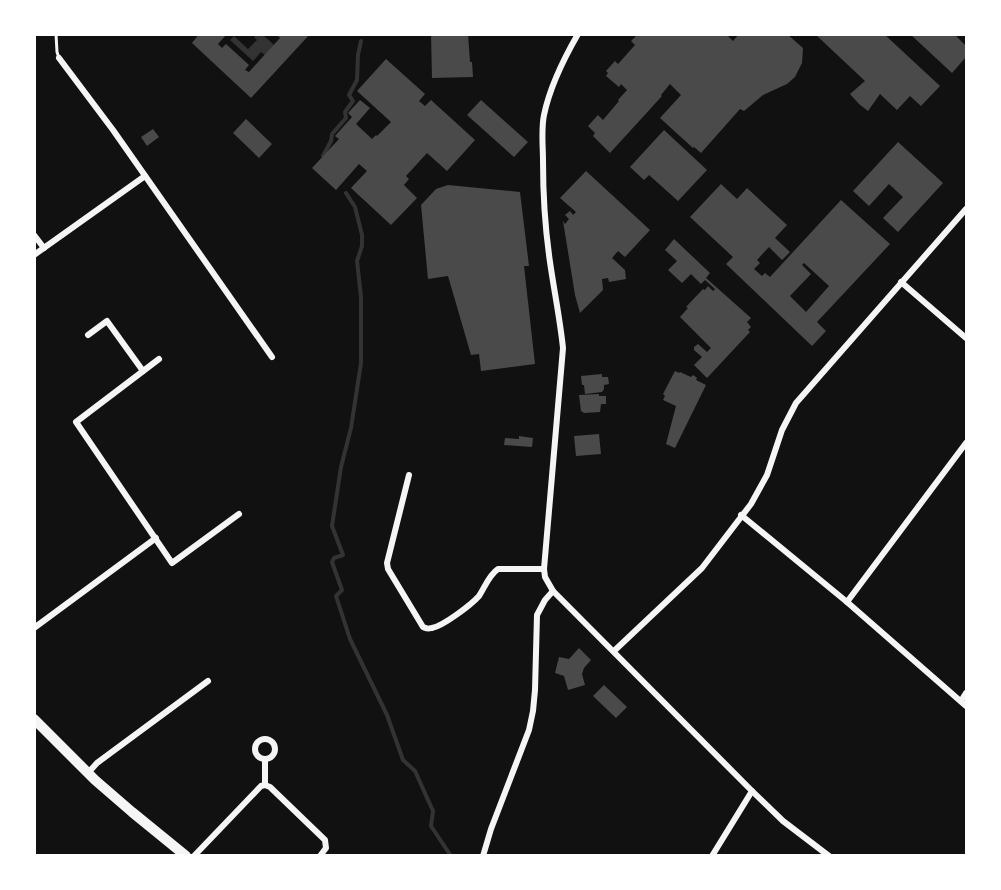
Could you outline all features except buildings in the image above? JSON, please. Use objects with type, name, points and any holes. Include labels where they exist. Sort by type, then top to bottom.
[{"type":"main road","points":[[34,719],[119,802],[181,854]]},
{"type":"street","points":[[578,34],[550,92],[543,122],[544,212],[563,348],[545,577],[552,591],[752,791],[816,850],[829,855]]},
{"type":"street","points":[[59,58],[146,176],[272,357]]},
{"type":"street","points":[[34,255],[146,176]]},
{"type":"street","points":[[614,651],[702,568],[751,504],[767,475],[782,430],[796,403],[966,209]]},
{"type":"street","points":[[34,235],[44,248]]},
{"type":"street","points":[[902,282],[966,338]]},
{"type":"street","points":[[88,334],[107,321],[143,371]]},
{"type":"street","points":[[159,359],[76,422],[172,563],[239,514]]},
{"type":"street","points":[[847,602],[966,443]]},
{"type":"street","points":[[409,475],[387,563],[388,569],[423,627],[435,628],[466,608],[478,597],[498,569],[544,569]]},
{"type":"street","points":[[741,515],[847,602],[964,704]]},
{"type":"street","points":[[34,628],[156,538]]},
{"type":"street","points":[[483,855],[529,730],[535,690],[537,615],[552,591]]},
{"type":"street","points":[[88,773],[98,763],[208,681]]},
{"type":"street","points":[[964,704],[966,693]]},
{"type":"street","points":[[265,759],[265,785]]},
{"type":"street","points":[[194,855],[261,786],[265,785],[270,787],[325,840],[327,846],[320,855]]},
{"type":"street","points":[[712,855],[752,791]]},
{"type":"lane","points":[[56,34],[59,58]]},
{"type":"shaded area","points":[[263,35],[274,45],[265,55],[261,52],[253,61],[230,40],[234,36],[248,49],[257,40],[254,37]]},
{"type":"waterway","points":[[323,156],[332,134],[346,118],[345,112],[353,101],[349,95],[357,80],[361,41]]},
{"type":"waterway","points":[[346,193],[355,207],[362,235],[362,246],[357,261],[361,297],[361,363],[332,526],[343,555],[334,558],[332,562],[342,590],[336,596],[350,639],[387,715],[403,760],[415,771],[433,811],[431,826],[451,856]]}]
